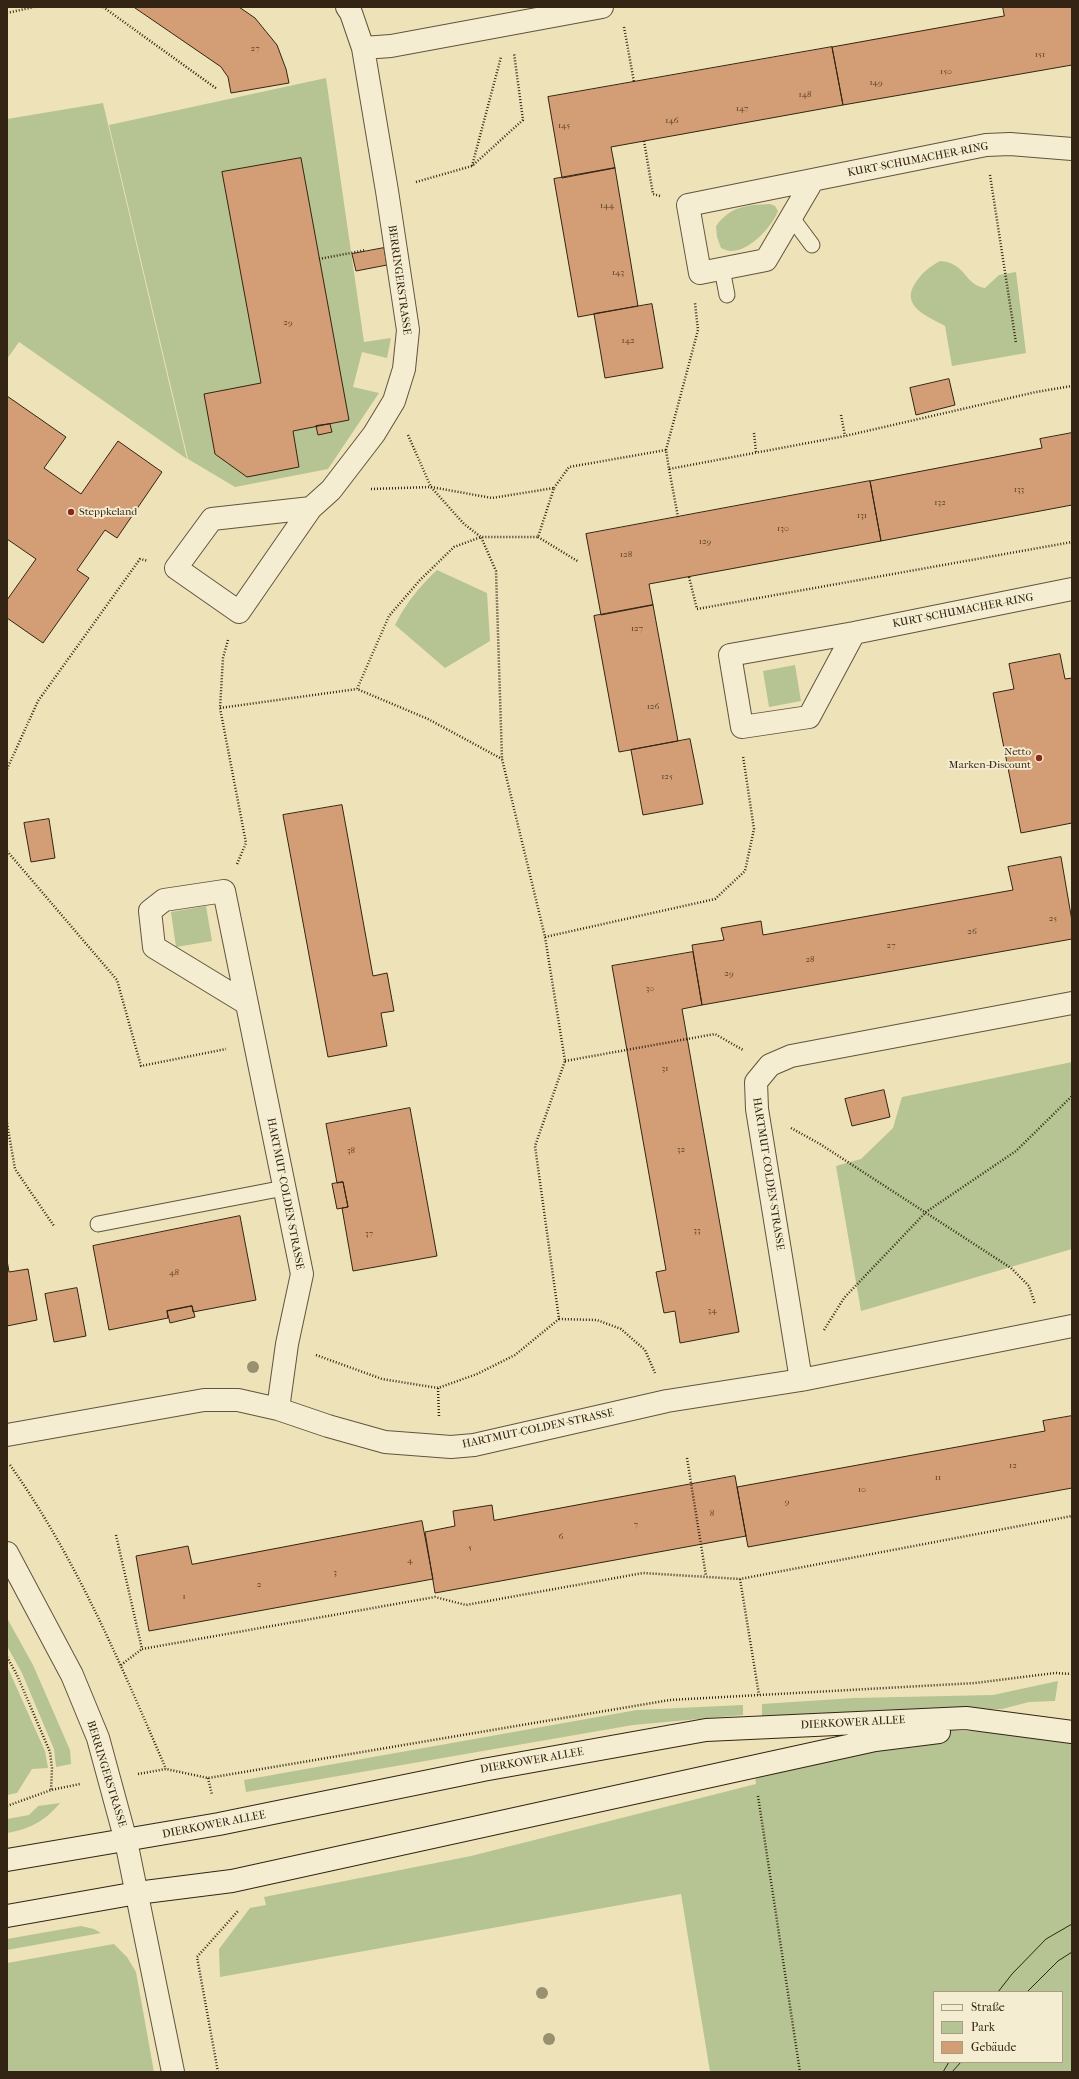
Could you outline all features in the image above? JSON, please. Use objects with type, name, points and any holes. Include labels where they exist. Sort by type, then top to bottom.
[{"type":"street","name":"BERRINGERSTRASSE","points":[[239,612],[312,508],[331,490],[374,434],[394,401],[404,369],[408,330],[387,190],[363,48],[351,13],[347,7]]},
{"type":"street","points":[[363,48],[391,46],[602,7]]},
{"type":"street","name":"KURT-SCHUMACHER-RING","points":[[700,273],[688,205],[986,145],[1010,144],[1072,149]]},
{"type":"street","points":[[700,273],[766,260],[813,180]]},
{"type":"street","points":[[239,612],[176,568],[212,520],[312,508]]},
{"type":"street","name":"KURT-SCHUMACHER-RING","points":[[742,727],[730,655],[854,633],[1072,589]]},
{"type":"street","points":[[742,727],[809,717],[854,633]]},
{"type":"street","points":[[224,891],[164,900],[150,911],[154,947],[246,1003]]},
{"type":"street","name":"HARTMUT-COLDEN-STRASSE","points":[[224,891],[302,1274],[287,1344],[278,1409]]},
{"type":"street","name":"HARTMUT-COLDEN-STRASSE","points":[[800,1374],[757,1108],[756,1082],[770,1065],[791,1056],[1072,1003]]},
{"type":"street","name":"HARTMUT-COLDEN-STRASSE","points":[[7,1435],[204,1400],[238,1400],[278,1409],[328,1426],[385,1442],[450,1447],[474,1445],[667,1401],[800,1374],[1046,1332],[1072,1326]]},
{"type":"street","name":"BERRINGERSTRASSE","points":[[7,1553],[72,1675],[98,1738],[126,1841],[136,1893]]},
{"type":"street","name":"DIERKOWER ALLEE","points":[[7,1860],[126,1841],[484,1770],[706,1730],[966,1718],[1067,1732]]},
{"type":"street","name":"DIERKOWER ALLEE","points":[[7,1916],[136,1893],[232,1881],[754,1765],[875,1740],[943,1732],[1067,1732]]},
{"type":"street","points":[[136,1893],[173,2072]]},
{"type":"lane","points":[[792,218],[812,245]]},
{"type":"lane","points":[[722,269],[727,295]]},
{"type":"lane","points":[[98,1224],[284,1188]]},
{"type":"path","points":[[7,13],[34,7]]},
{"type":"path","points":[[103,7],[216,88]]},
{"type":"path","points":[[623,22],[634,82]]},
{"type":"path","points":[[472,166],[510,24]]},
{"type":"path","points":[[387,190],[472,166],[523,120],[510,24]]},
{"type":"path","points":[[644,141],[653,194]]},
{"type":"path","points":[[986,145],[1016,343]]},
{"type":"path","points":[[319,259],[394,244]]},
{"type":"path","points":[[678,517],[666,450],[698,330],[693,291],[700,273]]},
{"type":"path","points":[[669,469],[845,436],[1036,392],[1072,386]]},
{"type":"path","points":[[394,401],[432,487],[464,524],[481,537],[496,571],[502,759],[545,938],[565,1060],[535,1146],[558,1319]]},
{"type":"path","points":[[841,414],[845,436]]},
{"type":"path","points":[[754,433],[756,452]]},
{"type":"path","points":[[538,537],[554,488],[569,467],[666,450]]},
{"type":"path","points":[[331,490],[432,487],[492,498],[554,488]]},
{"type":"path","points":[[357,690],[389,616],[420,580],[454,547],[481,537],[538,537],[579,562]]},
{"type":"path","points":[[689,577],[697,609],[1072,542]]},
{"type":"path","points":[[7,769],[38,701],[140,559],[176,568]]},
{"type":"path","points":[[224,891],[246,843],[220,708],[223,658],[239,612]]},
{"type":"path","points":[[220,708],[357,690],[428,719],[502,759]]},
{"type":"path","points":[[545,938],[715,899],[744,871],[754,829],[744,762],[742,727]]},
{"type":"path","points":[[7,851],[117,980],[141,1066],[256,1043]]},
{"type":"path","points":[[565,1060],[716,1034]]},
{"type":"path","points":[[800,1374],[844,1298],[926,1212],[1016,1151],[1072,1096]]},
{"type":"path","points":[[757,1108],[820,1144],[1011,1268],[1029,1286],[1046,1332]]},
{"type":"path","points":[[7,1123],[15,1169],[54,1226]]},
{"type":"path","points":[[287,1344],[382,1380],[438,1388],[477,1374],[514,1355],[558,1319],[597,1320],[621,1329],[645,1350],[667,1401]]},
{"type":"path","points":[[687,1458],[706,1576]]},
{"type":"path","points":[[10,1466],[63,1550],[121,1665],[166,1769]]},
{"type":"path","points":[[121,1665],[142,1649],[435,1597],[466,1606],[643,1573],[740,1579],[1072,1516]]},
{"type":"path","points":[[116,1535],[142,1649]]},
{"type":"path","points":[[740,1579],[759,1694],[757,1728]]},
{"type":"path","points":[[7,1657],[17,1675],[50,1752],[52,1768],[51,1790],[7,1806]]},
{"type":"path","points":[[754,1765],[800,2072]]},
{"type":"path","points":[[218,2072],[198,1957],[239,1910]]},
{"type":"green space","points":[[326,78],[364,342],[391,338],[387,358],[362,352],[353,387],[379,393],[328,469],[235,487],[188,459],[109,125]]},
{"type":"green space","points":[[103,103],[187,459],[19,342],[7,359],[7,119]]},
{"type":"green space","points":[[770,204],[775,206],[778,211],[771,224],[759,237],[752,243],[737,250],[729,251],[721,248],[717,237],[716,226],[727,214],[746,206]]},
{"type":"green space","points":[[940,261],[955,266],[961,270],[973,283],[985,288],[999,275],[1016,272],[1026,353],[952,366],[945,326],[923,314],[913,304],[911,298],[912,290],[919,278],[926,270]]},
{"type":"green space","points":[[437,570],[487,593],[490,641],[445,668],[395,625],[413,596]]},
{"type":"green space","points":[[795,665],[801,701],[769,707],[763,671]]},
{"type":"green space","points":[[206,906],[212,941],[176,947],[171,912]]},
{"type":"green space","points":[[1072,1062],[1072,1249],[861,1311],[836,1166],[861,1159],[893,1128],[902,1097]]},
{"type":"green space","points":[[7,1618],[33,1665],[70,1750],[71,1764],[56,1767],[54,1749],[22,1673],[7,1646]]},
{"type":"green space","points":[[7,1666],[45,1751],[48,1768],[32,1769],[17,1793],[7,1795]]},
{"type":"green space","points":[[1058,1681],[1055,1701],[1029,1702],[1002,1709],[762,1716],[762,1704],[854,1698],[993,1695]]},
{"type":"green space","points":[[743,1705],[743,1715],[633,1725],[246,1792],[244,1780],[637,1710]]},
{"type":"green space","points":[[951,1731],[1072,1732],[1072,2072],[710,2072],[681,1894],[220,1977],[219,1949],[250,1908],[266,1905],[264,1897],[471,1856],[756,1784],[754,1765],[875,1740]]},
{"type":"green space","points":[[60,1803],[49,1815],[36,1823],[23,1829],[7,1833],[7,1819],[29,1815],[38,1806]]},
{"type":"green space","points":[[81,1926],[94,1929],[101,1933],[7,1950],[7,1939]]},
{"type":"green space","points":[[114,1944],[127,1957],[136,1972],[154,2072],[7,2072],[7,1963]]},
{"type":"building","points":[[134,7],[239,7],[255,18],[277,45],[286,69],[289,83],[231,93],[228,77],[221,67]]},
{"type":"building","points":[[1003,7],[1072,7],[1072,65],[843,105],[832,47],[1004,16]]},
{"type":"building","points":[[832,47],[843,105],[611,147],[615,168],[562,178],[548,97]]},
{"type":"building","points":[[301,158],[349,420],[293,431],[299,467],[247,477],[215,454],[204,394],[261,383],[222,172]]},
{"type":"building","points":[[615,168],[638,306],[578,317],[554,179]]},
{"type":"building","points":[[384,248],[387,265],[356,271],[352,254]]},
{"type":"building","points":[[652,304],[663,368],[605,378],[594,314]]},
{"type":"building","points":[[949,379],[955,405],[916,415],[910,388]]},
{"type":"building","name":"Steppkeland","points":[[7,396],[66,437],[44,468],[81,494],[118,441],[162,472],[117,538],[105,530],[77,570],[89,578],[43,643],[7,618],[7,600],[36,559],[7,539]]},
{"type":"building","points":[[330,424],[332,432],[318,435],[316,426]]},
{"type":"building","points":[[1072,433],[1072,505],[881,541],[870,481],[1042,448],[1040,439]]},
{"type":"building","points":[[870,481],[881,541],[649,584],[653,605],[601,615],[586,534]]},
{"type":"building","points":[[653,605],[678,741],[619,752],[594,616]]},
{"type":"building","name":"Netto Marken-Discount","points":[[1060,654],[1065,679],[1072,678],[1072,823],[1021,833],[993,693],[1014,689],[1009,664]]},
{"type":"building","points":[[690,739],[703,804],[643,815],[631,750]]},
{"type":"building","points":[[342,805],[373,976],[387,973],[394,1011],[381,1013],[387,1046],[328,1057],[283,815]]},
{"type":"building","points":[[49,819],[55,858],[31,862],[24,823]]},
{"type":"building","points":[[1061,857],[1072,921],[1072,939],[702,1005],[692,945],[724,940],[721,928],[761,921],[763,935],[1013,890],[1008,867]]},
{"type":"building","points":[[693,952],[702,1005],[682,1009],[739,1332],[680,1343],[675,1311],[664,1313],[656,1272],[666,1270],[612,966]]},
{"type":"building","points":[[884,1090],[890,1117],[852,1126],[845,1099]]},
{"type":"building","points":[[410,1108],[437,1256],[353,1271],[342,1208],[348,1207],[343,1182],[337,1183],[326,1124]]},
{"type":"building","points":[[343,1182],[348,1207],[337,1209],[332,1184]]},
{"type":"building","points":[[240,1216],[256,1300],[193,1312],[192,1306],[167,1311],[168,1318],[109,1330],[93,1246]]},
{"type":"building","points":[[7,1260],[9,1272],[28,1269],[37,1320],[7,1326]]},
{"type":"building","points":[[77,1288],[86,1336],[54,1342],[45,1294]]},
{"type":"building","points":[[192,1306],[195,1317],[170,1323],[167,1311]]},
{"type":"building","points":[[1072,1416],[1072,1488],[748,1547],[737,1487],[1045,1431],[1043,1421]]},
{"type":"building","points":[[735,1476],[746,1536],[435,1593],[425,1532],[455,1526],[453,1511],[492,1505],[494,1520]]},
{"type":"building","points":[[422,1521],[433,1579],[149,1631],[136,1556],[188,1546],[192,1564]]},
{"type":"tram line","points":[[999,1991],[1012,1974],[1046,1939],[1072,1924]]},
{"type":"tram line","points":[[1028,1991],[1058,1961],[1072,1952]]},
{"type":"tram line","points":[[943,2072],[948,2063]]},
{"type":"tram line","points":[[952,2072],[960,2063]]},
{"type":"place","name":"Steppkeland","points":[[71,512]]},
{"type":"place","name":"Netto Marken-Discount","points":[[1039,758]]}]
